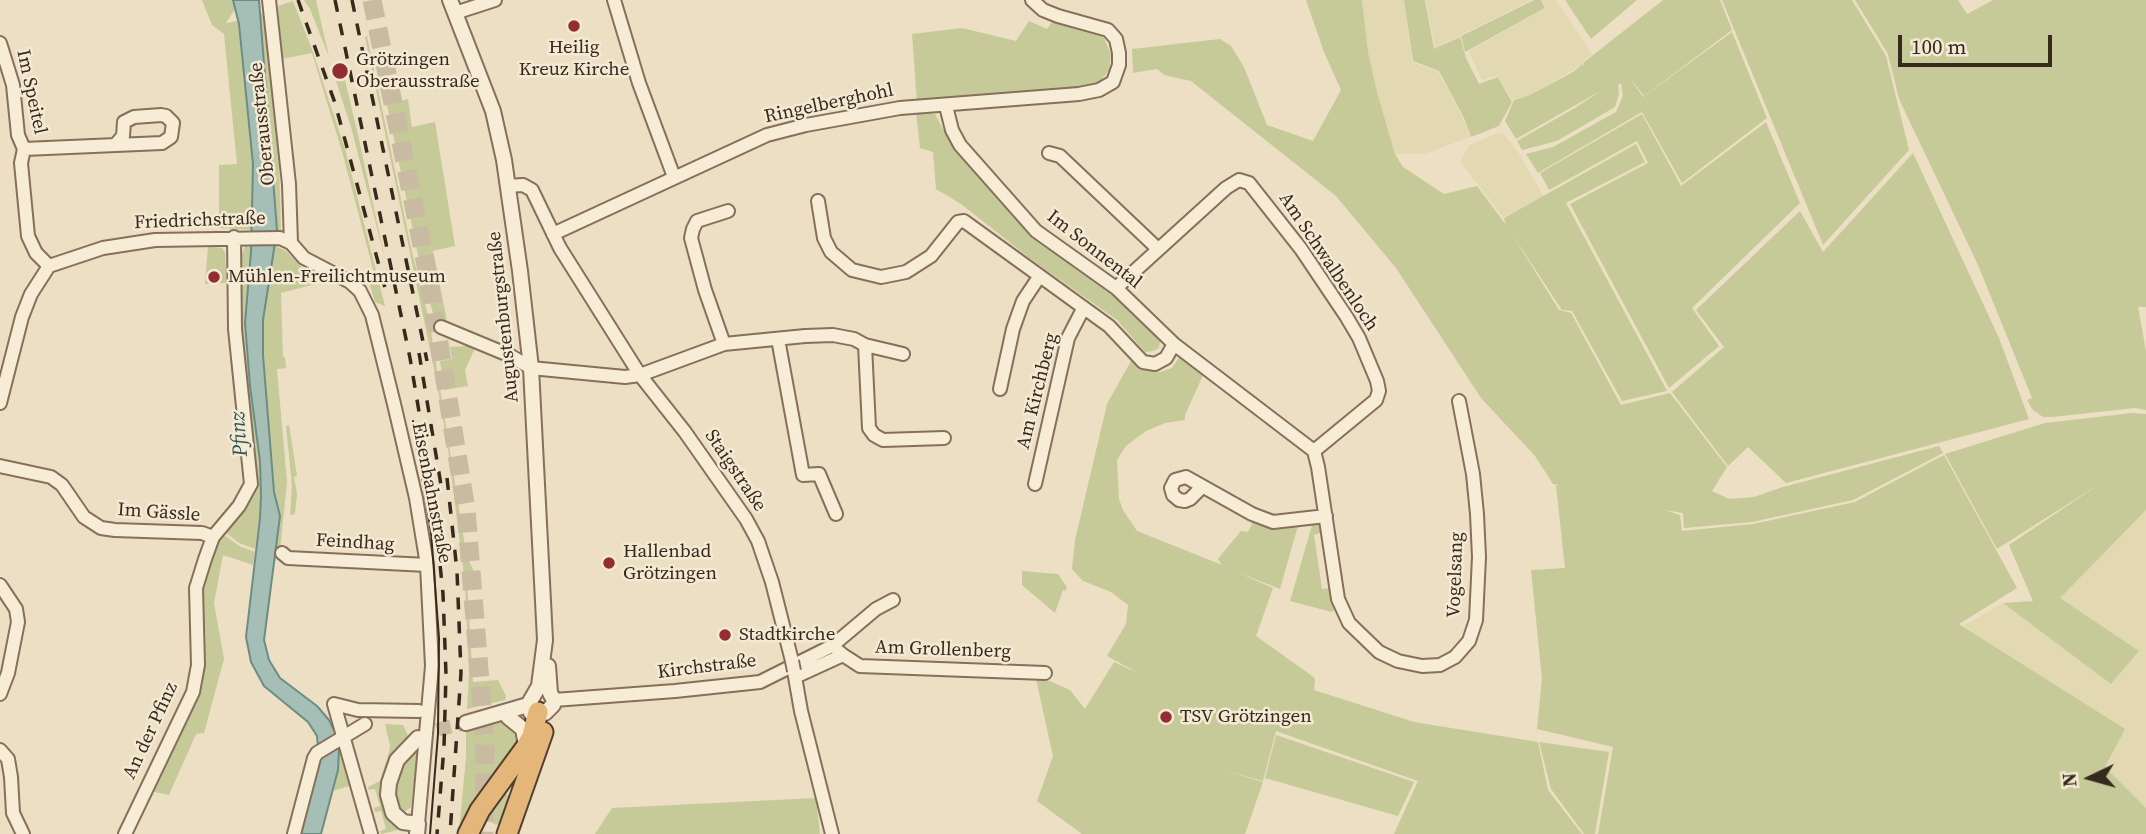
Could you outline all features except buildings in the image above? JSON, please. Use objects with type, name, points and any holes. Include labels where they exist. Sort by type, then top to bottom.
[{"type":"highway","points":[[468,834],[480,810],[526,747],[542,703]]},
{"type":"highway","points":[[480,810],[480,817],[488,828],[508,831],[537,754],[542,703]]},
{"type":"highway","points":[[493,791],[505,785],[513,788],[517,807]]},
{"type":"street","name":"Oberausstraße","points":[[269,0],[289,184],[286,241]]},
{"type":"street","points":[[453,6],[495,0]]},
{"type":"street","points":[[614,0],[639,83],[674,177]]},
{"type":"street","name":"Ringelberghohl","points":[[553,234],[767,135],[900,108],[1055,96],[1099,90],[1113,82],[1119,65],[1116,39],[1108,30],[1099,25],[1058,16],[1043,10],[1031,0]]},
{"type":"street","name":"Augustenburgstraße","points":[[453,6],[493,111],[520,271],[531,368],[545,640],[542,703]]},
{"type":"street","name":"Im Speitel","points":[[0,43],[13,85],[19,135],[24,149],[21,163],[27,236],[36,253],[49,267]]},
{"type":"street","name":"Im Sonnental","points":[[946,106],[952,130],[960,145],[1036,231],[1116,288],[1174,344],[1314,451]]},
{"type":"street","points":[[24,149],[116,145]]},
{"type":"street","points":[[1049,153],[1059,156],[1158,249]]},
{"type":"street","name":"Am Schwalbenloch","points":[[1116,288],[1226,188],[1243,180],[1249,183],[1301,249],[1359,338],[1379,391],[1376,400],[1314,451]]},
{"type":"street","name":"Staigstraße","points":[[507,186],[523,185],[532,190],[553,234],[640,375],[685,432],[746,519],[758,541],[772,582],[832,834]]},
{"type":"street","points":[[818,201],[824,238],[831,251],[852,270],[881,277],[906,272],[931,256],[958,222],[964,221],[1109,326],[1143,362],[1156,365],[1166,358],[1174,344]]},
{"type":"street","points":[[724,344],[691,238],[697,221],[728,211]]},
{"type":"street","name":"Friedrichstraße","points":[[49,267],[127,242],[239,237],[286,241]]},
{"type":"street","name":"An der Pfinz","points":[[125,834],[192,692],[198,664],[196,588],[213,537],[239,506],[251,484],[236,329],[239,237]]},
{"type":"street","name":"Eisenbahnstraße","points":[[286,241],[304,258],[350,282],[366,299],[415,490],[427,565],[432,666],[418,829]]},
{"type":"street","points":[[0,403],[22,317],[31,294],[49,267]]},
{"type":"street","name":"Am Kirchberg","points":[[1000,389],[1013,329],[1023,301],[1038,277]]},
{"type":"street","name":"Am Kirchberg","points":[[1035,484],[1068,338],[1083,309]]},
{"type":"street","points":[[441,327],[511,356],[531,368],[625,377],[640,375],[724,344],[778,339],[833,335],[903,354]]},
{"type":"street","points":[[778,339],[803,475],[819,474],[836,514]]},
{"type":"street","points":[[865,345],[869,428],[874,435],[883,440],[944,438]]},
{"type":"street","name":"Vogelsang","points":[[1314,451],[1338,599],[1349,623],[1379,652],[1398,661],[1422,666],[1440,665],[1455,657],[1469,641],[1476,620],[1478,549],[1473,474],[1460,401]]},
{"type":"street","name":"Im Gässle","points":[[0,466],[51,477],[62,485],[84,517],[102,528],[202,533],[213,537]]},
{"type":"street","points":[[1202,487],[1252,514],[1273,522],[1326,516]]},
{"type":"street","name":"Feindhag","points":[[282,553],[288,558],[427,565]]},
{"type":"street","points":[[0,585],[16,608],[18,622],[8,673],[0,694]]},
{"type":"street","name":"Kirchstraße","points":[[466,723],[501,716],[527,715],[542,703],[760,682],[832,646],[876,609],[893,600]]},
{"type":"street","points":[[832,646],[843,655]]},
{"type":"street","points":[[794,670],[843,655]]},
{"type":"street","name":"Am Grollenberg","points":[[843,655],[860,666],[1045,673]]},
{"type":"street","points":[[371,834],[341,738],[334,704],[358,710],[419,711]]},
{"type":"street","points":[[294,834],[311,762],[317,753],[363,725],[358,710]]},
{"type":"street","points":[[501,716],[523,729],[526,747]]},
{"type":"street","points":[[418,738],[397,760],[389,782],[388,795],[398,819],[418,829]]},
{"type":"street","points":[[0,751],[8,759],[12,777],[13,813],[23,834]]},
{"type":"shaded area","points":[[1362,0],[1404,0],[1412,62],[1438,72],[1463,118],[1470,137],[1427,153],[1395,154],[1368,52]]},
{"type":"shaded area","points":[[1426,0],[1531,0],[1435,48]]},
{"type":"shaded area","points":[[1542,0],[1556,0],[1592,54],[1573,70],[1528,96],[1512,99],[1498,75],[1482,80],[1469,51],[1546,8]]},
{"type":"shaded area","points":[[1498,133],[1505,135],[1518,152],[1544,197],[1503,217],[1460,161],[1470,145]]},
{"type":"shaded area","points":[[2146,510],[2146,808],[2105,767],[2124,729],[1963,626],[2003,603],[2112,683],[2139,651],[2059,598]]},
{"type":"green space","points":[[202,0],[233,0],[235,9],[226,23],[238,21],[239,24],[253,164],[252,230],[219,228],[219,165],[237,164],[224,34],[212,25]]},
{"type":"green space","points":[[304,0],[316,0],[329,57],[310,9]]},
{"type":"green space","points":[[1306,0],[1362,0],[1368,52],[1377,92],[1395,154],[1403,167],[1444,194],[1477,186],[1506,225],[1504,218],[1636,144],[1645,162],[1566,203],[1667,391],[1622,401],[1572,311],[1562,310],[1510,231],[1559,310],[1571,313],[1621,405],[1670,393],[1727,467],[1712,491],[1729,499],[1754,497],[1939,446],[1943,453],[1853,500],[1752,522],[1684,528],[1683,513],[1664,510],[1680,515],[1682,531],[1753,524],[1855,502],[1944,455],[2017,588],[1959,624],[2125,729],[2105,767],[2146,808],[2146,834],[1598,834],[1613,747],[1537,729],[1542,679],[1531,570],[1565,568],[1556,486],[1559,485],[1553,484],[1535,456],[1481,398],[1396,268],[1336,196],[1191,81],[1164,75],[1157,69],[1133,73],[1132,49],[1220,39],[1231,46],[1244,67],[1267,125],[1313,141],[1341,90]]},
{"type":"green space","points":[[1404,0],[1425,0],[1434,49],[1460,37],[1466,58],[1479,84],[1498,77],[1512,102],[1499,126],[1471,137],[1439,71],[1413,61]]},
{"type":"green space","points":[[1534,0],[1541,0],[1545,8],[1465,52],[1461,36]]},
{"type":"green space","points":[[1565,0],[1637,0],[1591,39]]},
{"type":"green space","points":[[1663,0],[1720,0],[1732,30],[1644,96],[1628,76],[1643,97],[1732,32],[1767,118],[1682,183],[1642,112],[1538,173],[1526,154],[1553,147],[1616,112],[1623,96],[1621,83],[1618,85],[1619,94],[1615,107],[1557,141],[1522,150],[1517,141],[1602,90],[1516,139],[1505,121],[1514,100],[1528,96],[1573,72],[1582,64],[1584,66],[1583,63]]},
{"type":"green space","points":[[1722,0],[1852,0],[1886,56],[1909,150],[1823,245]]},
{"type":"green space","points":[[1855,0],[1958,0],[1967,14],[1993,0],[2146,0],[2146,307],[2138,307],[2146,351],[2146,410],[2135,408],[2043,417],[2033,410],[2027,400],[2032,398],[1978,265],[1899,99],[1888,54]]},
{"type":"green space","points":[[293,1],[313,52],[345,149],[385,306],[375,302],[370,286],[374,273],[343,155],[312,53],[282,59],[278,6]]},
{"type":"green space","points":[[263,13],[279,160],[281,230],[277,230],[260,21],[260,14]]},
{"type":"green space","points":[[1029,21],[1047,29],[1052,22],[1104,38],[1111,55],[1109,70],[1098,84],[1071,89],[917,102],[912,34],[962,28],[1016,41]]},
{"type":"green space","points":[[367,36],[412,252],[429,319],[466,553],[476,577],[476,581],[467,583],[473,682],[498,680],[506,696],[505,700],[467,709],[469,674],[465,583],[448,449],[436,378],[365,37]]},
{"type":"green space","points":[[344,76],[385,259],[351,127],[335,78]]},
{"type":"green space","points":[[408,99],[412,127],[435,122],[455,246],[433,251],[448,326],[433,313],[423,279],[387,105]]},
{"type":"green space","points":[[916,112],[935,114],[948,139],[1033,235],[1113,293],[1160,341],[1159,348],[1145,352],[1117,320],[1032,260],[961,204],[936,189],[933,152],[920,148]]},
{"type":"green space","points":[[1642,114],[1681,186],[1766,122],[1800,203],[1692,308],[1719,346],[1669,388],[1570,204],[1648,163],[1637,141],[1549,190],[1540,173]]},
{"type":"green space","points":[[1913,153],[1999,338],[2029,419],[1786,483],[1748,447],[1728,466],[1672,392],[1724,347],[1696,310],[1800,211],[1823,252]]},
{"type":"green space","points":[[208,246],[222,248],[225,252],[227,283],[205,284]]},
{"type":"green space","points":[[245,246],[251,246],[245,323],[260,461],[261,509],[255,549],[239,543],[224,531],[255,492],[257,478],[242,335],[242,254]]},
{"type":"green space","points":[[274,246],[285,250],[305,270],[327,281],[281,293],[283,357],[286,368],[277,369],[287,482],[280,550],[275,549],[280,516],[274,493],[263,355],[263,320]]},
{"type":"green space","points":[[450,347],[475,348],[465,370],[468,386],[444,390],[440,361],[452,359]]},
{"type":"green space","points":[[1180,356],[1204,373],[1185,420],[1165,423],[1146,431],[1126,446],[1117,460],[1119,499],[1137,531],[1222,565],[1218,559],[1241,531],[1248,532],[1255,518],[1299,522],[1280,589],[1237,572],[1273,588],[1256,636],[1315,678],[1314,690],[1414,722],[1538,742],[1548,790],[1582,834],[1394,834],[1418,781],[1276,731],[1263,781],[1223,770],[1263,782],[1245,834],[1082,834],[1037,801],[1053,756],[1036,679],[1045,679],[1070,690],[1085,709],[1114,662],[1140,674],[1107,656],[1126,624],[1128,605],[1111,592],[1083,581],[1072,569],[1075,540],[1107,404],[1131,361],[1143,370],[1161,372],[1172,368]]},
{"type":"green space","points":[[2132,413],[2146,414],[2146,510],[2060,598],[2139,651],[2111,684],[2003,603],[2033,601],[2009,545],[2101,483],[1997,549],[1945,454],[2045,423]]},
{"type":"green space","points":[[289,425],[297,476],[294,477],[297,494],[295,514],[290,515],[292,486],[286,426]]},
{"type":"green space","points":[[1313,522],[1321,522],[1323,532],[1314,535],[1322,589],[1331,588],[1336,608],[1332,612],[1290,601]]},
{"type":"green space","points":[[221,533],[241,547],[255,552],[253,565],[223,555],[214,603],[224,659],[204,733],[196,734],[169,795],[150,791],[196,693],[202,587],[207,565]]},
{"type":"green space","points":[[1022,571],[1058,574],[1067,587],[1066,591],[1063,590],[1055,613],[1022,585]]},
{"type":"green space","points":[[497,722],[505,723],[522,737],[461,832],[466,729]]},
{"type":"green space","points":[[385,724],[403,725],[409,738],[397,750],[383,803],[387,816],[402,829],[381,834],[380,831],[386,829],[381,811],[375,812],[374,808],[380,806],[375,789],[369,790],[368,787],[380,781],[389,752]]},
{"type":"green space","points":[[1276,735],[1414,782],[1398,816],[1265,778]]},
{"type":"green space","points":[[1539,742],[1609,752],[1595,834],[1584,834],[1551,789]]},
{"type":"green space","points":[[418,748],[411,807],[402,814],[396,804],[397,780],[404,762]]},
{"type":"green space","points":[[340,749],[343,750],[352,785],[333,791],[338,770]]},
{"type":"green space","points":[[504,793],[510,796],[511,800],[502,822],[496,825],[488,820],[487,814]]},
{"type":"green space","points":[[816,798],[820,834],[595,834],[612,808]]},
{"type":"water","points":[[233,0],[259,0],[277,230],[263,320],[263,355],[274,492],[280,516],[264,640],[269,660],[280,678],[317,706],[336,734],[339,749],[338,770],[321,834],[301,834],[319,760],[317,736],[308,722],[264,686],[251,662],[246,637],[261,495],[260,461],[245,323],[251,252],[253,164],[239,24]]},
{"type":"tunnel","points":[[372,0],[428,275],[466,510],[485,743],[484,834]]},
{"type":"tunnel","points":[[418,738],[466,723]]},
{"type":"tram line","points":[[413,421],[431,532],[439,638],[438,734],[430,834]]},
{"type":"railway","points":[[298,0],[335,103],[387,295]]},
{"type":"railway","points":[[335,0],[410,358],[433,495],[443,594],[446,674],[444,747],[437,834]]},
{"type":"railway","points":[[352,0],[427,361]]},
{"type":"railway","points":[[419,353],[442,491]]},
{"type":"railway","points":[[447,478],[457,571],[461,673],[450,834]]},
{"type":"place","name":"Heilig Kreuz Kirche","points":[[574,26]]},
{"type":"place","name":"Grötzingen Oberausstraße","points":[[340,71]]},
{"type":"place","name":"Mühlen-Freilichtmuseum","points":[[214,277]]},
{"type":"place","name":"Hallenbad Grötzingen","points":[[609,563]]},
{"type":"place","name":"Stadtkirche","points":[[725,635]]},
{"type":"place","name":"TSV Grötzingen","points":[[1166,717]]},
{"type":"water label","name":"Pfinz","points":[[240,434]]}]
